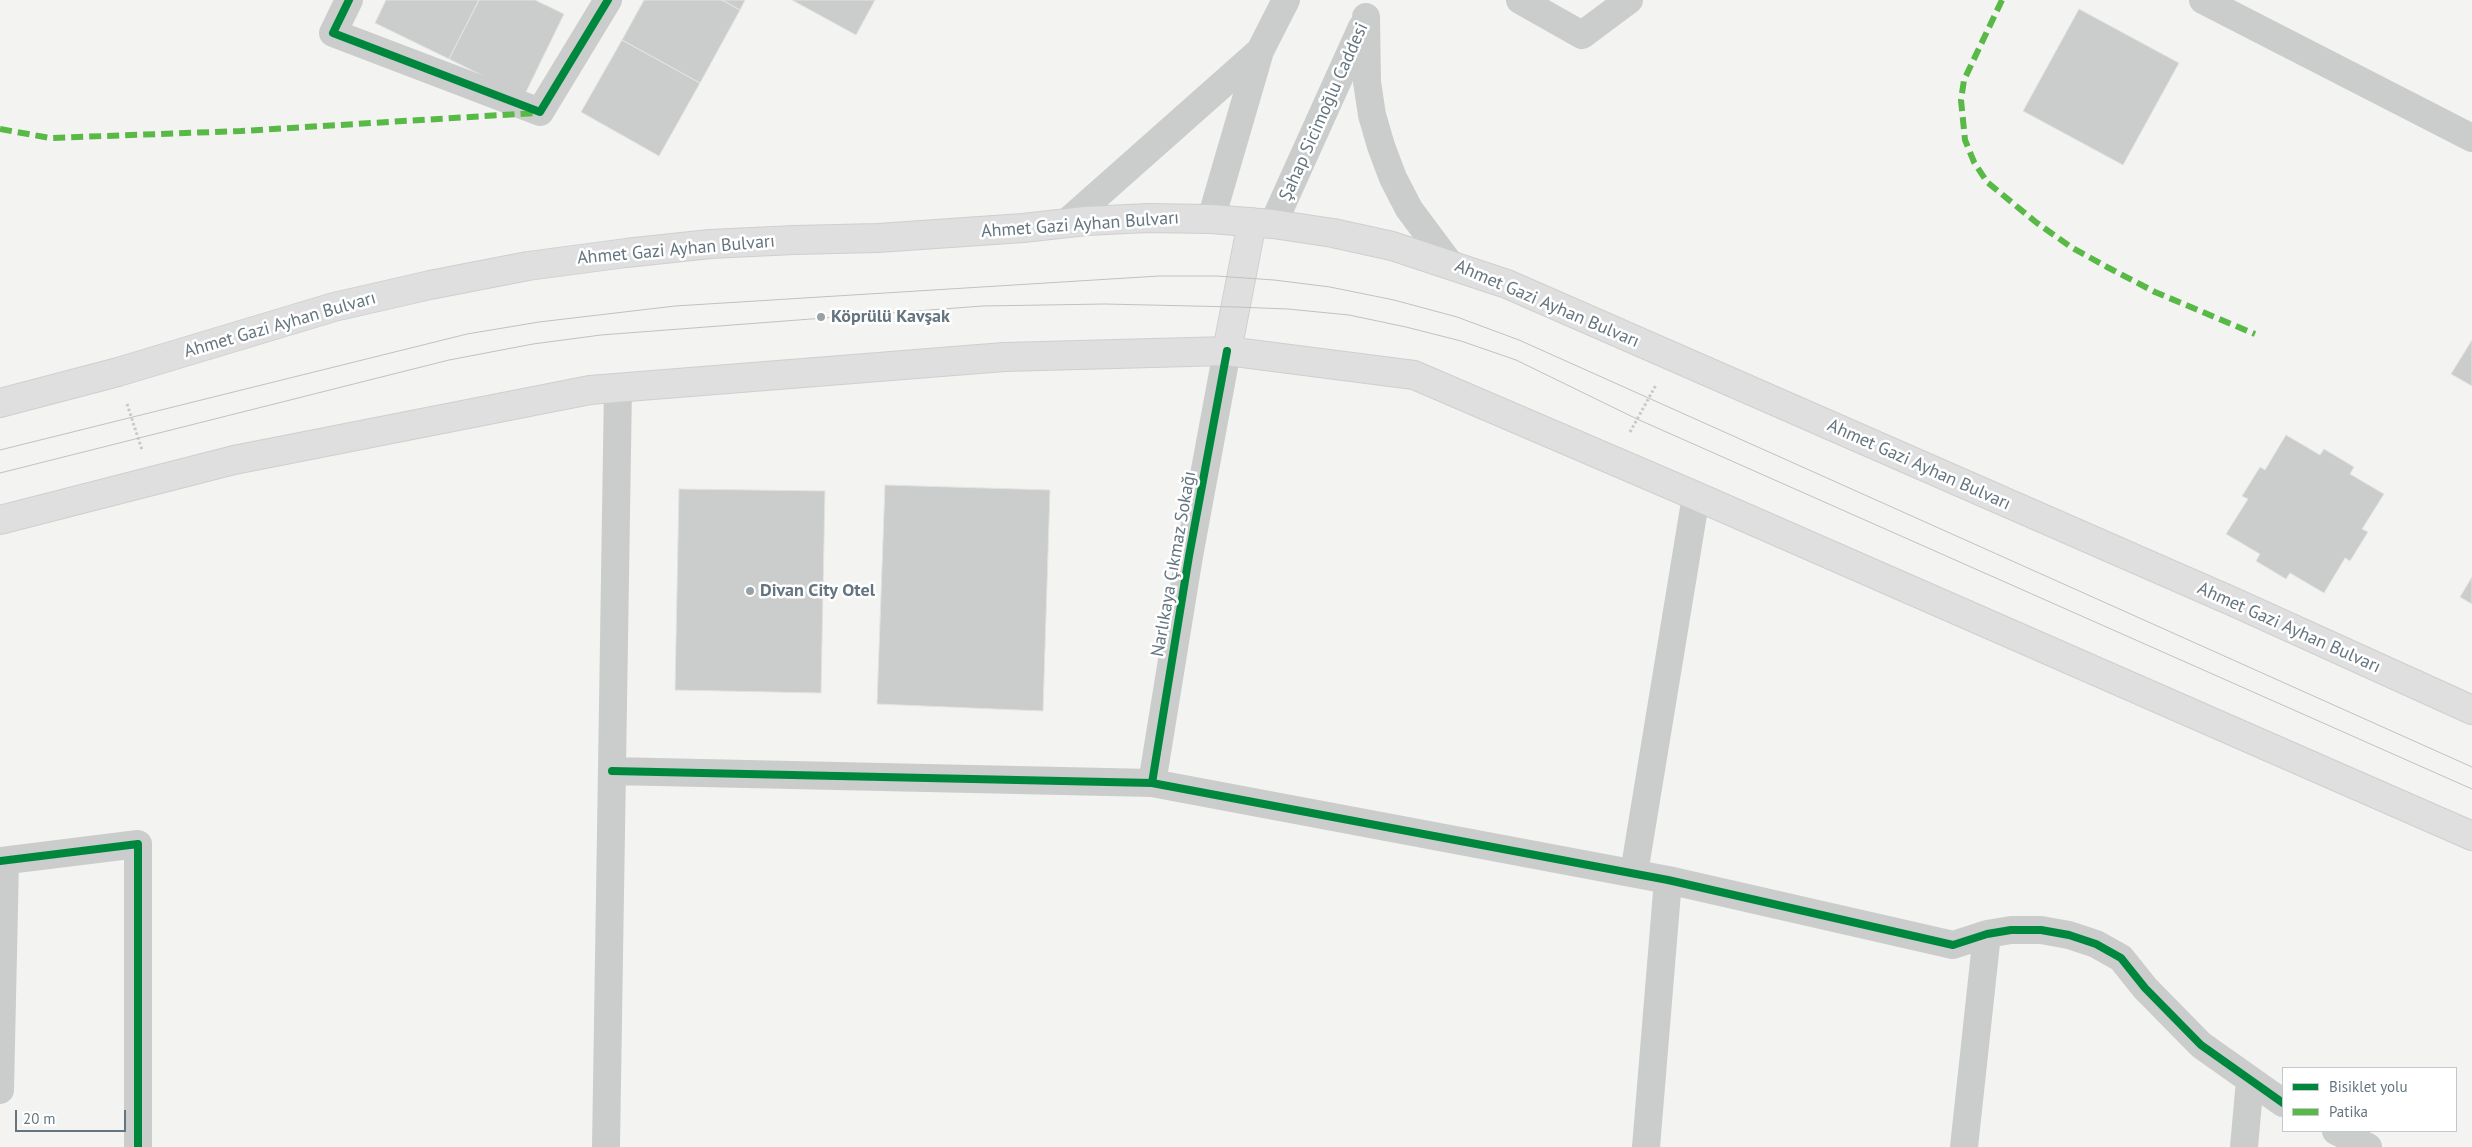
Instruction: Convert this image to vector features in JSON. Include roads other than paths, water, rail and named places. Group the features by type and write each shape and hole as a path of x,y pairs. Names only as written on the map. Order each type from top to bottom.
{"main road":[{"name":"Ahmet Gazi Ayhan Bulvarı","path":"0,403 118,372 334,308 430,285 528,266 626,252 710,244 878,238 1148,218 1211,218 1262,223 1376,243 1450,264 1507,284 2245,607 2472,710"},
{"path":"1227,351 1262,223"},
{"path":"0,520 244,458 590,390 1004,358 1227,351 1414,375 1696,496 2472,836"}],"street":[{"path":"349,0 333,33 540,112 608,0"},
{"path":"1211,218 1260,51 1286,0"},
{"path":"1520,0 1582,35 1629,0"},
{"path":"2203,0 2472,138"},
{"path":"1370,8 1367,82 1372,115 1381,146 1393,178 1409,209 1450,264"},
{"name":"Şahap Sicimoğlu Caddesi","path":"1262,223 1370,8"},
{"path":"1066,224 1260,51"},
{"name":"Narlıkaya Çıkmaz Sokağı","path":"1152,783 1189,556 1227,351"},
{"path":"603,1142 612,771 618,387"},
{"path":"1634,873 1696,496"},
{"path":"612,771 1152,783 1634,873 1953,945 1987,934 2011,930 2051,931 2096,944 2121,958 2172,1018 2201,1045 2282,1102"},
{"path":"0,1090 3,861 138,844 138,1147"},
{"path":"1646,1147 1668,880"},
{"path":"1964,1147 1987,934"},
{"path":"2244,1147 2250,1080"},
{"path":"2338,1132 2368,1147"}],"tram line":[{"path":"0,450 467,334 539,322 675,306 1159,276 1217,276 1274,280 1330,287 1394,300 1457,317 1519,340 2472,767"},
{"path":"0,473 449,360 533,344 601,335 982,306 1105,304 1236,307 1288,309 1349,315 1461,341 1516,360 1637,419 2472,789"}],"place":[{"name":"Köprülü Kavşak","path":"821,317"},
{"name":"Divan City Otel","path":"750,591"}]}
